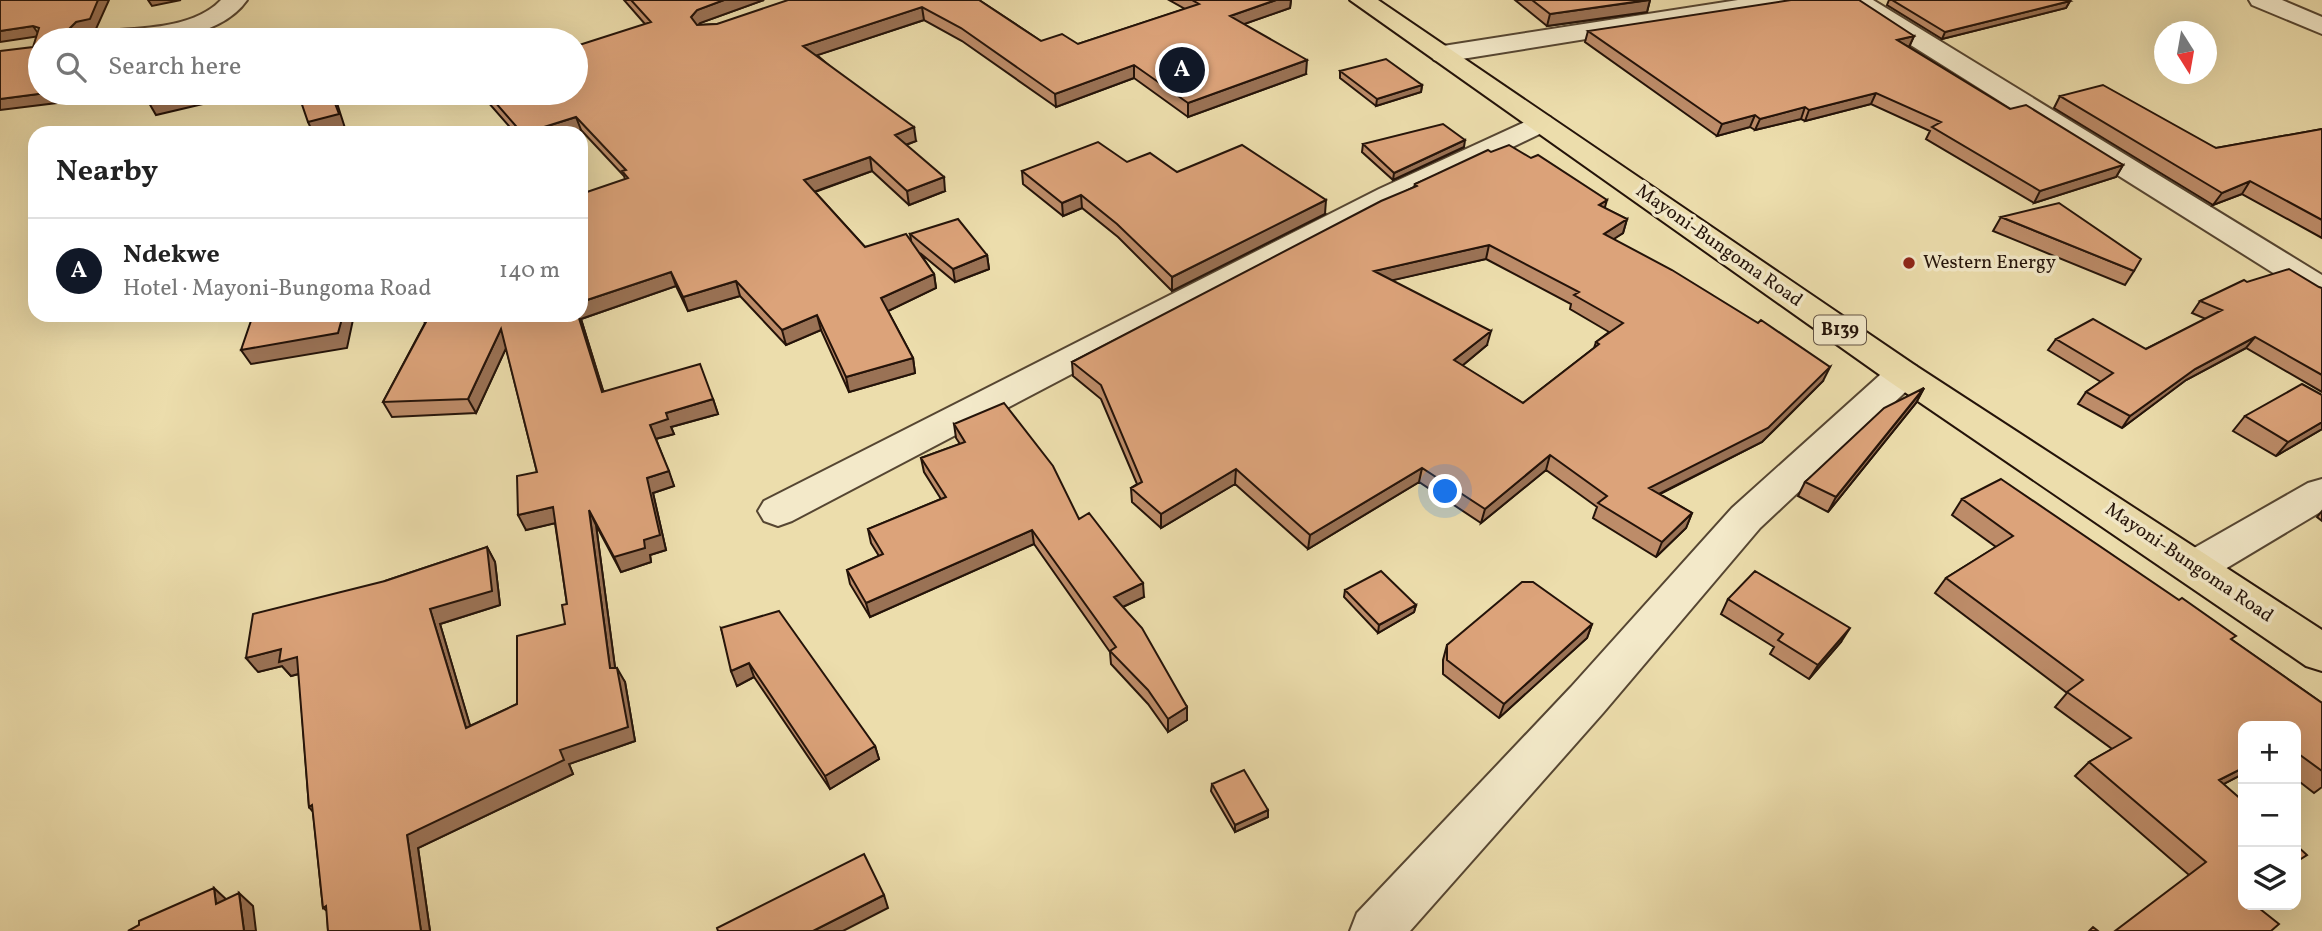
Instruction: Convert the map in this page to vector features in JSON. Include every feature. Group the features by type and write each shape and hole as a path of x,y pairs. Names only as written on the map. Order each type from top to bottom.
{"main road":[{"name":"Mayoni-Bungoma Road","path":"1362,0 1903,374 2322,653"}],"street":[{"path":"164,28 206,21 227,10 234,0"},
{"path":"1443,54 1786,0"},
{"path":"1856,0 2322,289"},
{"path":"2261,0 2322,26"},
{"path":"778,511 1390,195 1540,123"},
{"path":"1376,931 1587,700 1746,518 1903,374"},
{"path":"2195,567 2322,492"}],"building":[{"path":"0,0 98,0 90,19 76,22 70,28 33,26 0,31"},
{"path":"631,0 724,0 697,10 691,17 697,25 717,24 788,0 979,0 1041,41 1062,34 1078,44 1199,4 1192,0 1276,0 1230,16 1307,60 1188,103 1134,65 1055,94 961,28 922,7 803,46 914,127 895,135 944,177 907,191 870,157 804,180 865,247 906,234 934,274 881,298 913,358 846,377 817,315 782,330 736,281 683,297 671,272 588,300 588,192 628,178 622,171 626,170 588,130 588,126 584,126 576,117 547,126 516,126 498,105 588,105 588,42 651,22"},
{"path":"1532,0 1648,0 1550,14"},
{"path":"1791,0 1859,0 1914,36 1897,40 2010,109 2026,105 2123,165 2040,191 1932,127 1941,122 1876,93 1809,110 1805,107 1760,119 1755,115 1722,124 1588,31"},
{"path":"1892,0 2067,0 2070,1 1945,32"},
{"path":"28,48 28,95 0,99 0,51"},
{"path":"1386,59 1422,85 1377,99 1340,71"},
{"path":"2103,85 2216,148 2322,129 2322,220 2250,181 2222,193 2060,96"},
{"path":"302,105 336,105 339,114 308,122"},
{"path":"1443,124 1465,140 1394,173 1363,144"},
{"path":"1098,142 1127,162 1150,153 1177,172 1242,145 1326,200 1172,277 1117,224 1081,195 1062,203 1022,171"},
{"path":"1509,145 1531,158 1538,155 1607,200 1599,205 1627,219 1604,234 1672,270 1758,323 1761,320 1830,367 1768,428 1649,488 1692,513 1662,542 1598,503 1607,496 1550,455 1485,509 1422,468 1310,535 1236,469 1161,514 1131,488 1142,482 1101,385 1072,362 1381,201 1488,150 1491,152","holes":["1489,245 1579,292 1574,295 1623,323 1523,403 1454,360 1491,331 1374,271"]},
{"path":"2059,203 2141,259 2134,271 2001,217"},
{"path":"958,219 987,255 953,269 910,234"},
{"path":"2289,269 2322,288 2322,375 2255,337 2195,369 2130,416 2086,392 2113,373 2056,339 2093,319 2146,349 2222,310 2200,301 2244,280 2247,282"},
{"path":"251,322 341,322 338,333 241,350"},
{"path":"426,322 580,322 602,392 700,364 713,399 666,413 668,419 650,425 669,471 647,478 660,535 644,540 645,548 614,557 589,510 610,668 617,668 628,727 560,750 564,760 407,835 421,931 328,931 312,805 309,807 297,657 279,662 281,649 246,658 253,614 385,581 487,547 492,591 430,609 466,728 517,704 517,636 565,624 562,605 567,604 553,507 518,515 517,476 537,472 501,329 468,399 383,402"},
{"path":"2302,384 2322,395 2322,422 2288,442 2245,416"},
{"path":"1924,388 1836,497 1805,482 1884,408"},
{"path":"1004,403 1053,466 1079,519 1089,513 1143,583 1114,597 1142,628 1187,707 1168,719 1148,690 1110,651 1116,647 1032,530 866,603 847,570 883,554 868,529 946,497 921,458 965,442 954,424"},
{"path":"2001,479 2179,600 2182,598 2236,636 2231,639 2322,703 2322,771 2301,756 2301,721 2238,721 2238,770 2219,780 2238,797 2238,910 2261,910 2279,924 2271,931 2115,931 2206,862 2089,762 2131,738 2067,692 2083,680 1946,578 2013,536 1962,499"},
{"path":"1381,571 1416,605 1379,625 1345,590"},
{"path":"1755,571 1850,628 1818,665 1778,640 1783,634 1728,599"},
{"path":"1522,582 1533,582 1592,624 1504,704 1447,660 1447,645"},
{"path":"779,611 875,746 825,776 749,663 731,671 721,628"},
{"path":"1244,770 1268,810 1235,825 1212,784"},
{"path":"864,854 884,895 813,931 718,931 717,928"},
{"path":"214,888 216,904 239,893 244,931 128,931 139,925 139,921"}],"place":[{"name":"Ndekwe","path":"1182,70"},
{"name":"Western Energy","path":"1909,263"}]}
